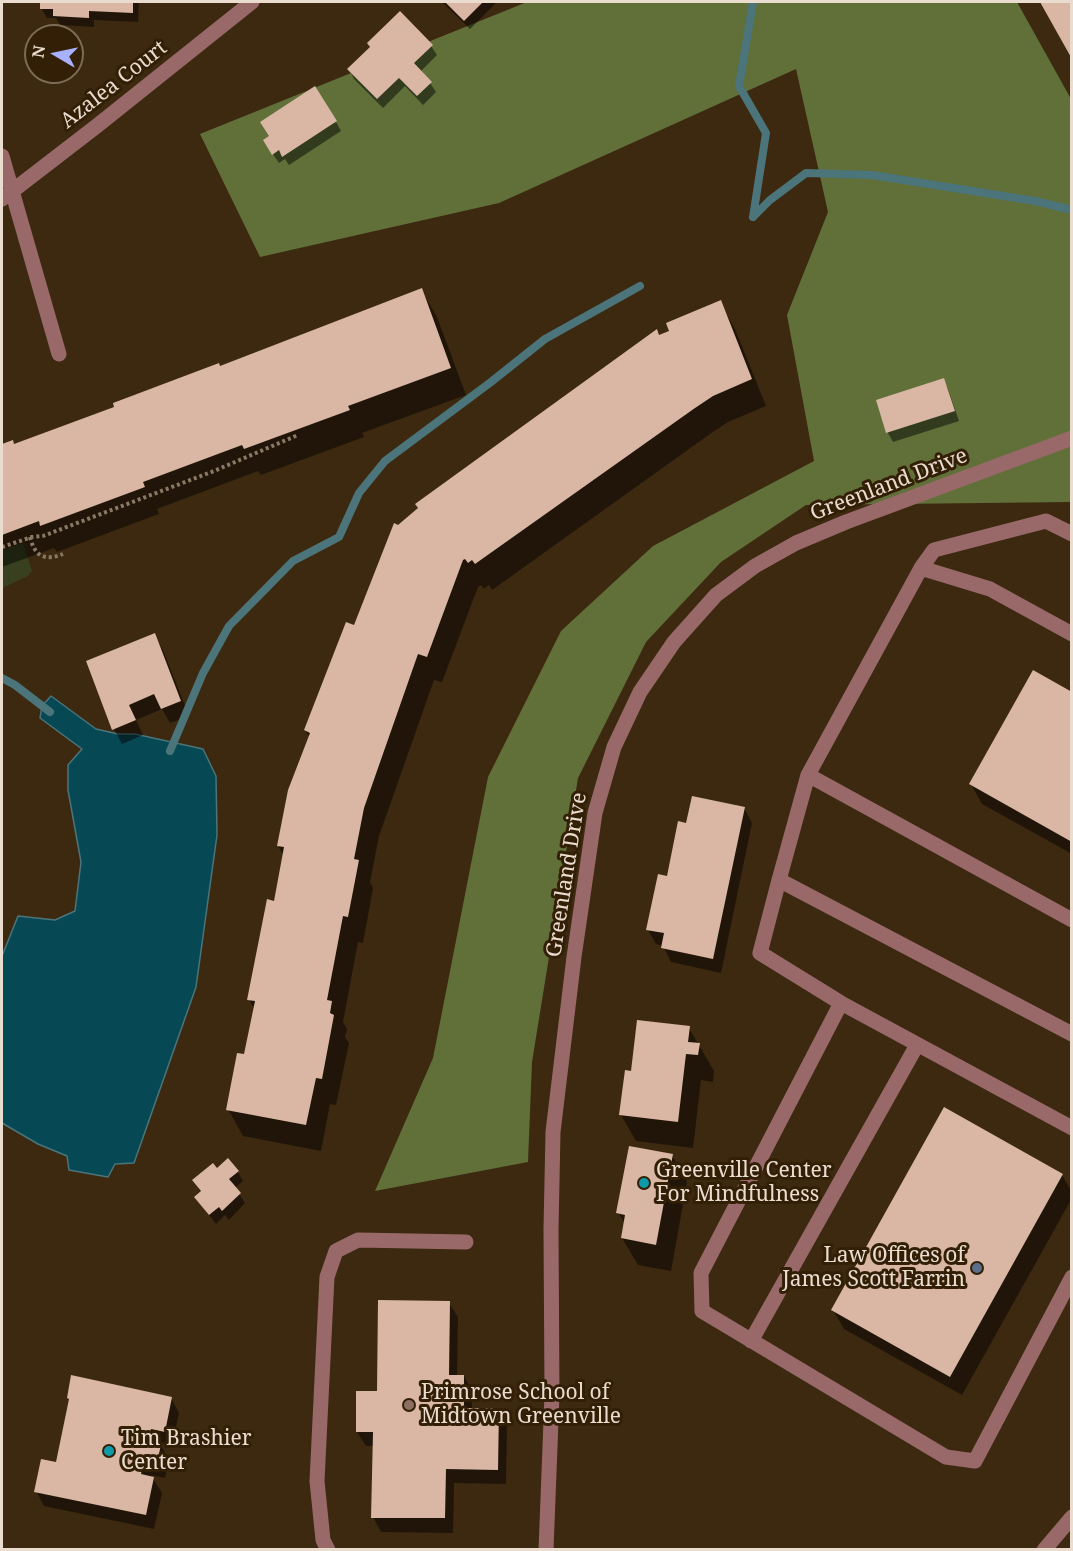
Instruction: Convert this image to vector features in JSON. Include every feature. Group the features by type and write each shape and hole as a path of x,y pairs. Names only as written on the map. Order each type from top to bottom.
{"street":[{"name":"Azalea Court","path":"7,195 252,2"},
{"path":"2,156 7,195 58,354"},
{"name":"Greenland Drive","path":"546,1550 552,1395 553,1131 574,957 595,813 614,747 622,729 640,692 674,642 716,595 754,566 796,543 846,522 1071,438"},
{"path":"1071,534 1046,521 934,550 921,568 808,774 760,953 841,1003 1071,1128"},
{"path":"921,568 990,589 1071,634"},
{"path":"808,774 1071,920"},
{"path":"779,880 1071,1034"},
{"path":"841,1003 701,1273 702,1311 946,1457 975,1461 1071,1277"},
{"path":"751,1341 917,1045"},
{"path":"328,1550 323,1540 317,1481 327,1277 336,1251 358,1240 466,1242"},
{"path":"1044,1550 1071,1517"}],"path":[{"path":"2,548 30,537 43,536 214,471 298,435"},
{"path":"30,537 33,547 43,557 53,558 63,554"}],"green space":[{"path":"527,2 1017,2 1071,99 1071,502 806,505 721,562 646,642 578,778 532,1062 528,1162 375,1191 433,1058 488,777 561,631 653,546 814,461 787,315 828,212 796,69 499,203 260,257 200,134"},
{"path":"23,543 32,571 28,576 2,588 2,550"}],"water":[{"path":"51,696 96,729 118,734 135,734 203,749 216,776 217,835 196,987 134,1163 115,1164 108,1177 69,1170 67,1156 38,1144 2,1123 2,956 18,916 55,920 75,911 81,862 68,790 68,765 82,749 40,718 42,706"}],"building":[{"path":"40,2 133,2 133,13 89,11 89,18 53,16 53,9 40,9"},
{"path":"445,2 483,2 464,21"},
{"path":"1040,2 1072,2 1072,59"},
{"path":"400,11 433,45 414,63 432,82 417,96 399,78 377,99 347,69 370,47 367,43"},
{"path":"315,86 337,121 282,157 279,150 272,155 263,140 269,136 260,122"},
{"path":"422,288 451,368 348,406 350,410 244,449 242,445 143,482 145,487 40,526 39,521 2,535 2,444 13,440 14,444 114,407 113,403 219,363 220,366"},
{"path":"721,300 752,379 713,396 695,408 475,564 472,560 468,563 465,559 463,560 427,657 418,654 364,808 354,859 359,860 348,917 343,916 327,1000 332,1001 330,1013 334,1015 322,1079 316,1078 306,1125 226,1110 237,1053 244,1054 255,1001 247,1000 267,899 274,901 284,847 277,846 288,790 310,733 304,730 346,622 354,625 394,523 398,525 418,508 415,504 657,329 659,335 669,331 666,323"},
{"path":"944,378 955,411 886,433 876,400"},
{"path":"155,633 181,701 161,709 154,694 129,705 136,720 112,730 86,661"},
{"path":"1033,670 1072,692 1072,842 969,784"},
{"path":"692,796 745,807 713,959 661,948 664,933 646,930 658,874 667,876 678,821 686,823"},
{"path":"637,1020 690,1026 688,1042 700,1043 698,1055 686,1054 678,1122 619,1115 625,1070 631,1071"},
{"path":"944,1107 1063,1174 950,1377 831,1310"},
{"name":"Greenville Center For Mindfulness","path":"629,1146 673,1154 656,1245 621,1238 625,1215 616,1213"},
{"path":"228,1158 239,1171 229,1179 241,1193 222,1211 219,1207 209,1215 194,1197 201,1191 192,1180 213,1163 217,1168"},
{"path":"378,1300 450,1301 449,1375 464,1375 464,1408 499,1408 498,1470 446,1469 445,1518 371,1518 373,1432 356,1432 356,1391 377,1391"},
{"name":"Tim Brashier Center","path":"71,1375 172,1397 165,1432 151,1429 148,1441 161,1444 157,1464 144,1461 141,1474 154,1477 146,1515 34,1492 41,1459 56,1462 69,1399 67,1398"}],"waterway":[{"path":"753,2 739,86 766,133 753,217"},
{"path":"753,217 770,200 806,173 872,175 1035,201 1072,210"},
{"path":"170,751 203,673 229,626 293,561 339,537 359,493 385,461 545,339 640,286"},
{"path":"2,678 15,685 50,712"}],"place":[{"name":"Greenville Center For Mindfulness","path":"644,1183"},
{"name":"Law Offices of James Scott Farrin","path":"977,1268"},
{"name":"Primrose School of Midtown Greenville","path":"409,1405"},
{"name":"Tim Brashier Center","path":"109,1451"}]}
